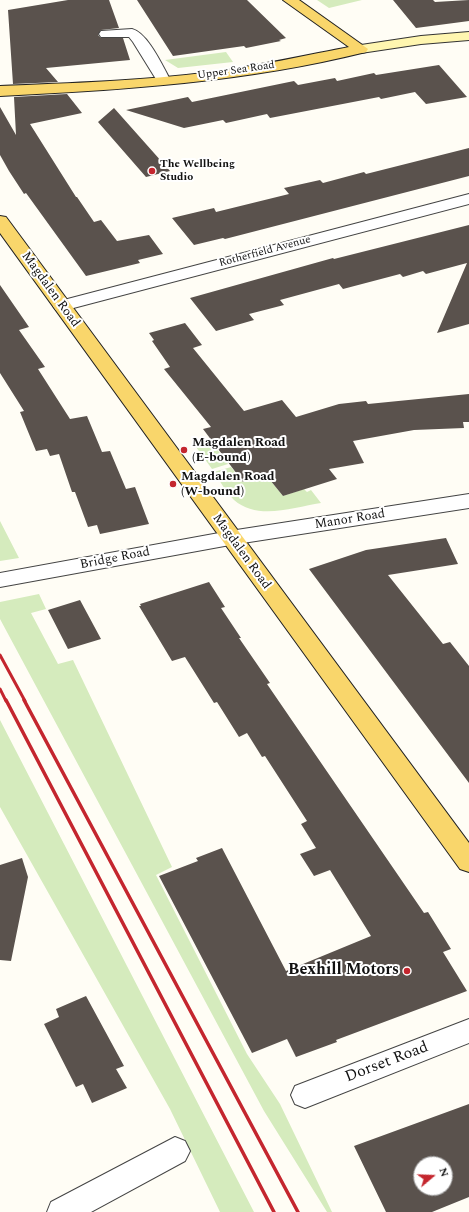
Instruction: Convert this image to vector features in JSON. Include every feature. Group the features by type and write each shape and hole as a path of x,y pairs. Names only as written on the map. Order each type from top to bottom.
{"main road":[{"path":"290,0 361,49"},
{"name":"Upper Sea Road","path":"0,91 87,87 211,76 264,68 361,49 421,40 469,36"},
{"name":"Magdalen Road","path":"0,221 230,538 469,862"}],"street":[{"path":"106,34 137,29 139,39 164,81"},
{"name":"Rotherfield Avenue","path":"62,306 469,199"},
{"name":"Manor Road","path":"230,538 469,502"},
{"name":"Bridge Road","path":"0,580 230,538"},
{"name":"Dorset Road","path":"305,1095 469,1031"},
{"path":"62,1212 174,1151"}],"green space":[{"path":"317,0 362,0 329,8"},
{"path":"226,52 233,62 178,68 165,60"},
{"path":"212,442 228,464 212,469 196,447"},
{"path":"231,467 243,482 266,475 283,496 304,489 307,492 311,490 321,503 276,511 254,510 244,506 231,497 214,472"},
{"path":"0,521 19,558 0,561"},
{"path":"39,594 46,609 31,613 58,664 73,660 172,867 156,875 247,1054 280,1104 332,1212 327,1212 264,1111 0,619 0,602"},
{"path":"0,720 254,1212 220,1212 170,1109 0,807"}],"building":[{"path":"68,0 109,0 119,28 101,30 98,35 101,38 123,38 130,60 46,68 58,82 13,84 8,10"},
{"path":"137,0 247,0 286,38 279,40 281,41 246,48 244,46 173,56"},
{"path":"393,0 433,0 435,2 469,0 469,21 416,28"},
{"path":"439,65 467,97 426,104 415,92 381,99 379,97 270,118 267,114 226,123 223,120 184,128 126,110 188,97 192,102 294,81 298,85 335,78 337,81 374,73 376,75"},
{"path":"67,94 82,113 30,124 76,197 94,222 101,220 117,241 149,235 163,254 138,260 140,263 86,276 26,193 24,194 9,171 0,155 0,107 16,135 14,97"},
{"path":"114,108 170,171 146,177 98,122"},
{"path":"469,148 469,176 225,239 223,238 194,245 172,218 214,208 216,212 289,194 284,188 320,180 323,183 364,172 366,174"},
{"path":"469,225 469,324 437,333 467,263 426,274 423,271 403,277 400,274 343,289 339,284 280,300 284,305 249,314 254,320 216,331 190,298 333,258 334,259"},
{"path":"0,285 29,327 19,330 45,367 38,369 70,419 87,416 102,452 110,451 126,489 135,487 149,524 100,534 97,525 88,527 75,492 72,492 59,454 50,456 47,449 36,451 20,412 24,411 0,373"},
{"path":"185,323 202,345 193,348 244,411 282,400 296,417 339,404 366,401 368,404 469,394 469,422 463,422 464,428 414,430 353,441 364,463 329,469 337,479 283,496 266,475 243,482 203,429 211,427 164,369 170,367 152,341 154,340 149,333"},
{"path":"446,538 458,564 388,575 443,644 450,642 469,666 469,783 309,569 366,550"},
{"path":"209,582 225,607 221,608 241,638 239,638 270,683 267,684 424,913 428,912 451,949 443,952 467,991 336,1040 337,1042 296,1057 287,1039 252,1053 159,876 198,861 196,858 222,848 286,971 371,936 330,870 314,876 300,854 316,848 301,824 307,821 265,756 262,757 247,733 239,737 217,702 214,703 185,657 172,661 139,606 141,606 140,604"},
{"path":"80,600 101,639 68,649 48,610"},
{"path":"22,858 28,877 11,961 0,960 0,865"},
{"path":"86,996 124,1066 116,1069 127,1088 92,1103 83,1084 76,1087 44,1024 59,1017 56,1009"},
{"path":"469,1104 469,1197 432,1212 386,1212 354,1146"}],"railway":[{"path":"0,655 25,701"},
{"path":"0,689 6,701"},
{"path":"6,700 274,1212"},
{"path":"24,700 298,1212"}],"place":[{"name":"The Wellbeing Studio","path":"152,171"},
{"name":"Magdalen Road (E-bound)","path":"184,450"},
{"name":"Magdalen Road (W-bound)","path":"173,484"},
{"name":"Bexhill Motors","path":"407,971"}]}
